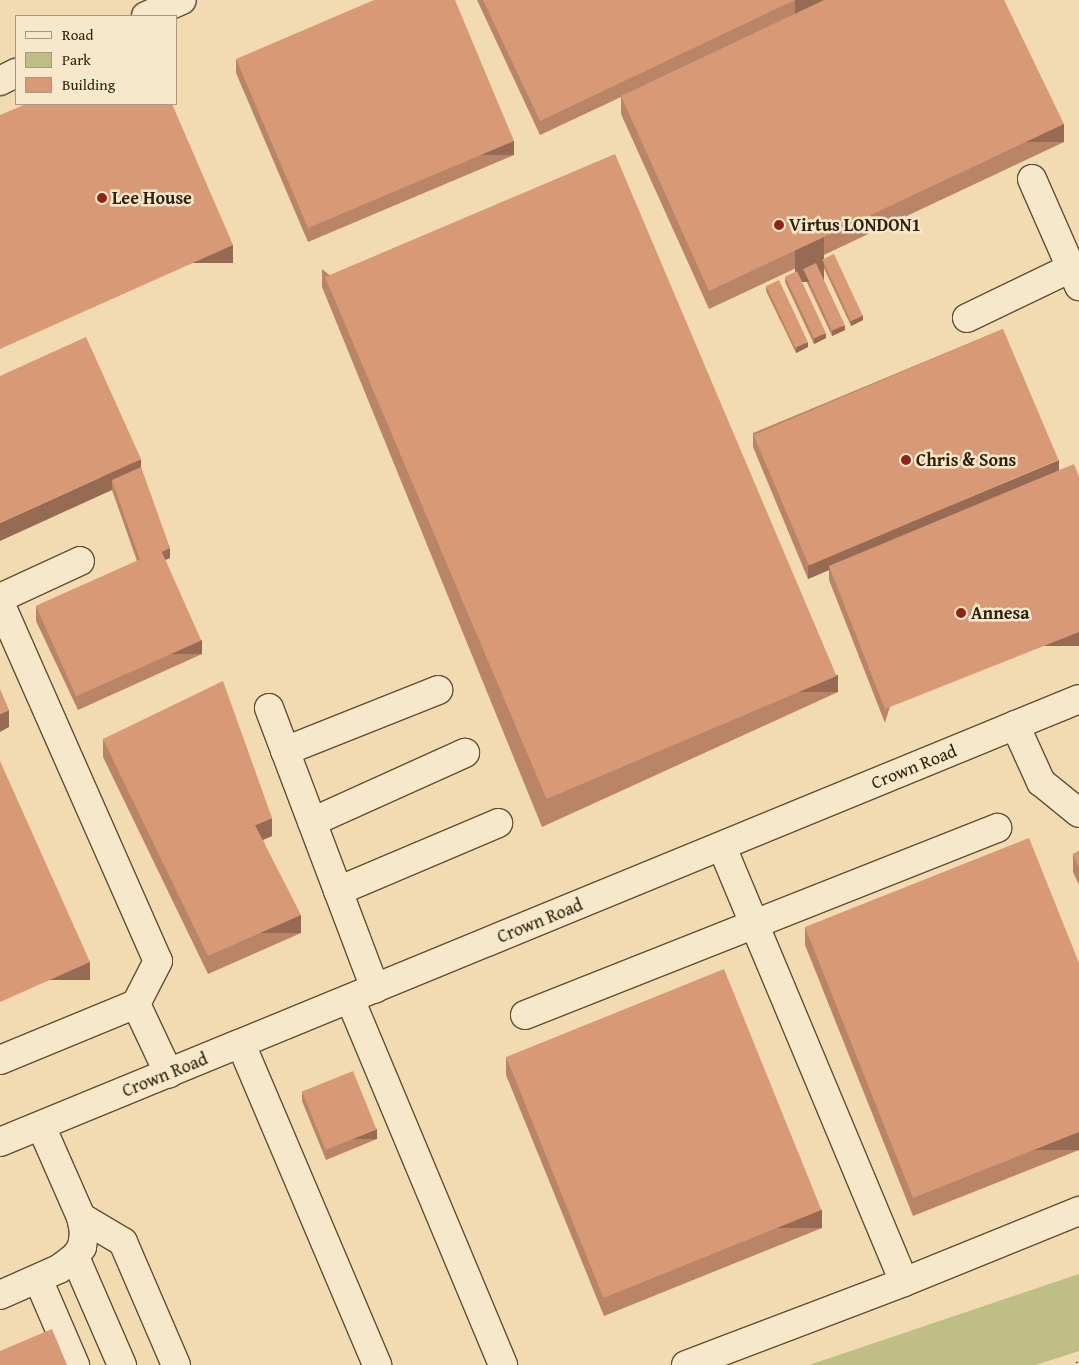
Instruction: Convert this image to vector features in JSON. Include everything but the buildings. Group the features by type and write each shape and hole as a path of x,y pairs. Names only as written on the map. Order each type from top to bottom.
{"street":[{"path":"148,15 182,0"},
{"path":"0,80 15,73"},
{"path":"967,318 1075,277 1032,179"},
{"path":"0,598 80,561"},
{"path":"0,603 158,962 136,1004 0,1060"},
{"path":"285,751 438,690"},
{"name":"Crown Road","path":"0,1142 1079,698"},
{"path":"269,708 375,989"},
{"path":"1015,725 1041,782 1079,813"},
{"path":"312,822 465,753"},
{"path":"338,891 498,823"},
{"path":"525,1015 754,922 997,828"},
{"path":"722,846 904,1282"},
{"path":"350,999 503,1365"},
{"path":"136,1004 169,1074"},
{"path":"241,1044 377,1365"},
{"path":"0,1295 60,1268 75,1257 82,1247 84,1232 81,1217 41,1126"},
{"path":"686,1365 904,1282 1079,1211"},
{"path":"81,1217 122,1242 176,1365"},
{"path":"75,1257 122,1365"},
{"path":"38,1279 75,1365"}],"green space":[{"path":"1079,1274 1079,1351 1036,1365 809,1365"}],"place":[{"name":"Lee House","path":"102,198"},
{"name":"Virtus LONDON1","path":"779,225"},
{"name":"Chris & Sons","path":"906,460"},
{"name":"Annesa","path":"961,613"}]}
